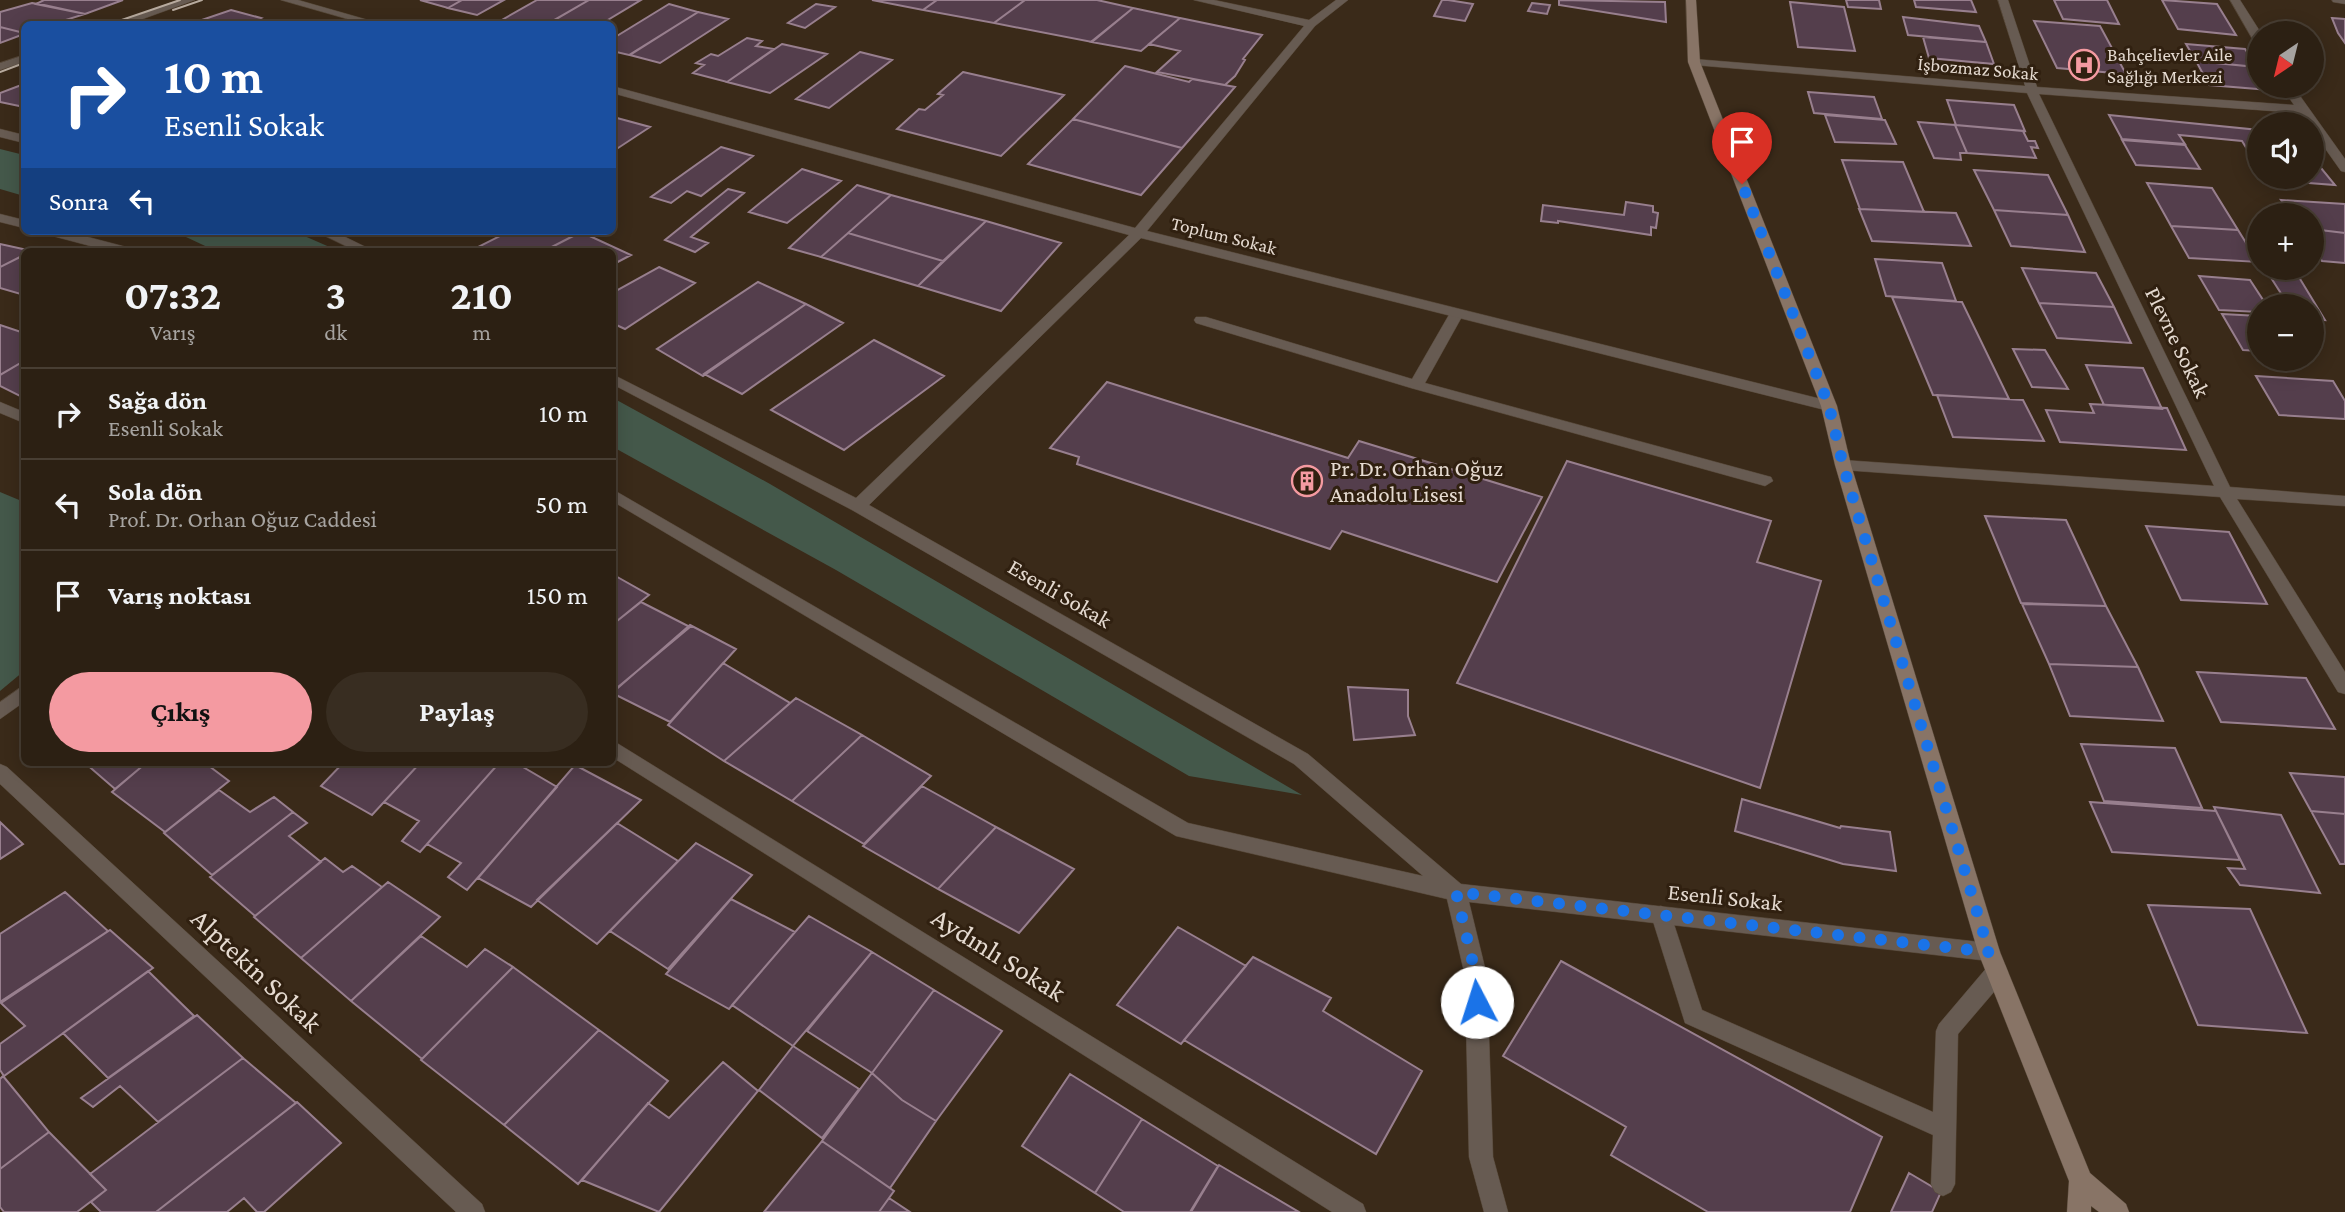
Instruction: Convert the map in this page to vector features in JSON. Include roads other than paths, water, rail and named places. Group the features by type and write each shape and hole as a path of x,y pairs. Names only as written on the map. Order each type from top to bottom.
{"main road":[{"path":"1690,0 1695,62 1829,406 1843,465 1993,962 2081,1181 2080,1212"},
{"path":"2081,1181 2117,1212"}],"street":[{"path":"147,0 173,6"},
{"path":"129,21 190,0"},
{"path":"286,0 365,21"},
{"path":"1199,0 1311,23"},
{"path":"858,506 1138,233 1311,23 1343,0"},
{"name":"Plevne Sokak","path":"2003,0 2032,90 2224,491 2345,687"},
{"path":"2235,0 2248,21"},
{"path":"2337,0 2345,1"},
{"path":"0,67 21,59"},
{"name":"İşbozmaz Sokak","path":"1695,62 2301,109"},
{"name":"Toplum Sokak","path":"616,90 1138,233 1829,406"},
{"path":"2294,98 2345,169"},
{"path":"0,133 21,138"},
{"path":"0,218 21,223"},
{"path":"65,235 114,248"},
{"path":"331,235 360,248"},
{"path":"1416,385 1457,313"},
{"path":"1201,320 1416,385 1765,481"},
{"name":"Esenli Sokak","path":"616,380 858,506 1301,759 1456,892"},
{"path":"0,407 21,417"},
{"path":"1843,465 2345,501"},
{"name":"Esenli Sokak","path":"616,496 1183,830 1456,892 1661,915 1993,962"},
{"path":"0,712 21,694"},
{"name":"Aydınlı Sokak","path":"616,750 1354,1212"},
{"name":"Alptekin Sokak","path":"0,772 473,1212"},
{"path":"1456,892 1476,976 1481,1157 1496,1212"},
{"path":"1661,915 1693,1016 1945,1129"},
{"path":"1943,1184 1947,1031 1993,962"}],"tram line":[{"path":"119,21 180,0"},
{"path":"173,10 202,0"},
{"path":"0,72 21,64"}],"place":[{"name":"Bahçelievler Aile Sağlığı Merkezi","path":"2084,65"},
{"name":"Pr. Dr. Orhan Oğuz Anadolu Lisesi","path":"1307,481"}]}
